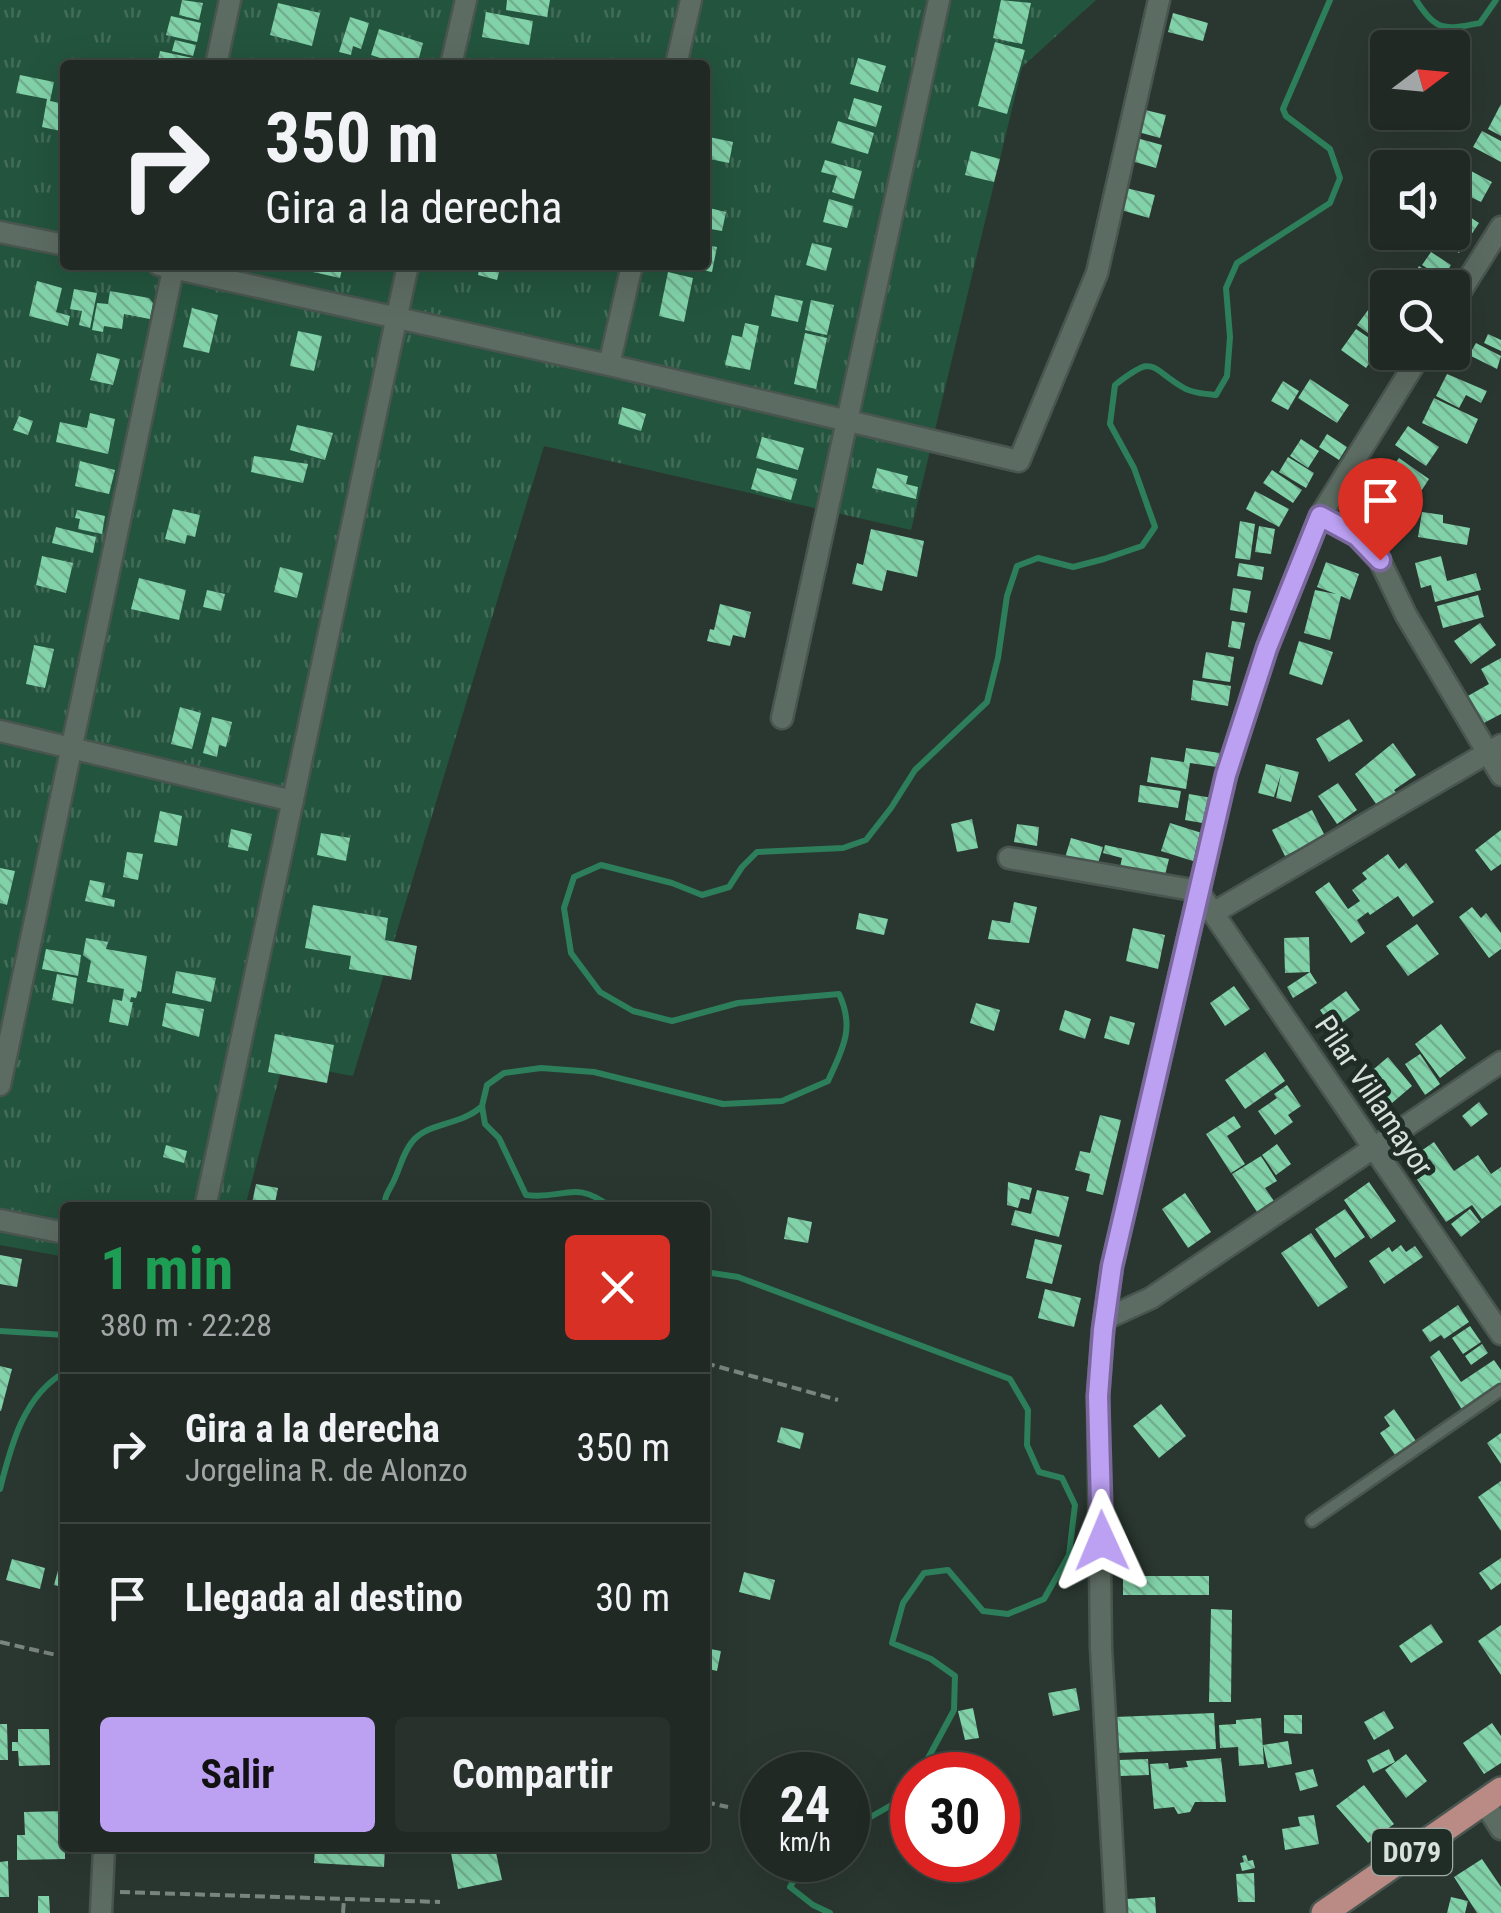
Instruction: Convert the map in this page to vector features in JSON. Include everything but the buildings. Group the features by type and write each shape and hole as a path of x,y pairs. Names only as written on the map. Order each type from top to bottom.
{"main road":[{"name":"D079","path":"1324,1913 1492,1796"}],"street":[{"path":"217,60 230,0"},
{"path":"452,60 466,0"},
{"path":"677,60 691,0"},
{"path":"782,718 939,0"},
{"path":"187,270 1019,461 1097,274 1159,0"},
{"path":"0,232 60,244"},
{"path":"1470,278 1499,235"},
{"path":"0,1084 168,270"},
{"path":"206,1202 407,270"},
{"path":"609,365 631,270"},
{"path":"1116,1913 1101,1648 1098,1396 1112,1266 1226,775 1261,666 1320,516 1411,370"},
{"path":"1320,516 1357,536 1380,560 1406,615 1494,749 1501,775"},
{"path":"0,732 293,800"},
{"path":"1213,913 1494,749"},
{"path":"1009,858 1198,891"},
{"name":"Pilar Villamayor","path":"1198,891 1501,1334"},
{"path":"1104,1319 1150,1298 1501,1062"},
{"path":"0,1220 60,1231"},
{"path":"1492,1796 1501,1829"},
{"path":"102,1902 104,1852"}],"lane":[{"path":"1312,1521 1501,1390"}],"path":[{"path":"710,1364 838,1400"},
{"path":"0,1642 60,1656"},
{"path":"710,1803 728,1808"},
{"path":"342,1913 344,1899"},
{"path":"102,1902 440,1902"}],"green space":[{"path":"0,0 1096,0 1022,67 911,530 544,446 353,1076 283,1063 246,1202 60,1202 60,1256 0,1245"}],"waterway":[{"path":"603,1202 578,1192 526,1195 499,1138 485,1124 482,1106 487,1085 504,1073 541,1068 594,1072 723,1104 782,1101 828,1081 847,1028 839,994 738,1003 672,1021 633,1011 600,992 571,953 564,908 574,877 601,865 702,895 729,887 757,852 843,848 866,840 915,770 987,702 1007,596 1017,566 1038,558 1073,567 1142,546 1155,527 1134,468 1110,424 1115,385 1145,366 1157,369 1187,390 1216,395 1227,376 1230,337 1226,288 1237,263 1330,203 1340,178 1330,149 1286,116 1283,109 1330,0"},
{"path":"1416,0 1436,23 1449,27 1480,23 1496,0"},
{"path":"385,1202 404,1155 418,1136 482,1106"},
{"path":"710,1273 738,1277 1010,1379 1028,1410 1027,1445 1039,1472 1062,1478 1075,1505 1069,1555 1044,1599 1008,1614 983,1611 948,1570 924,1573 903,1603 892,1643 931,1659 955,1676 954,1710 931,1752"},
{"path":"0,1331 60,1335"},
{"path":"0,1489 21,1423 39,1394 60,1376"},
{"path":"870,1817 890,1806"},
{"path":"793,1882 790,1887 830,1913"}],"route":[{"path":"1102,1541 1098,1396 1112,1266 1226,775 1267,648 1320,516 1357,536 1380,560"}]}
